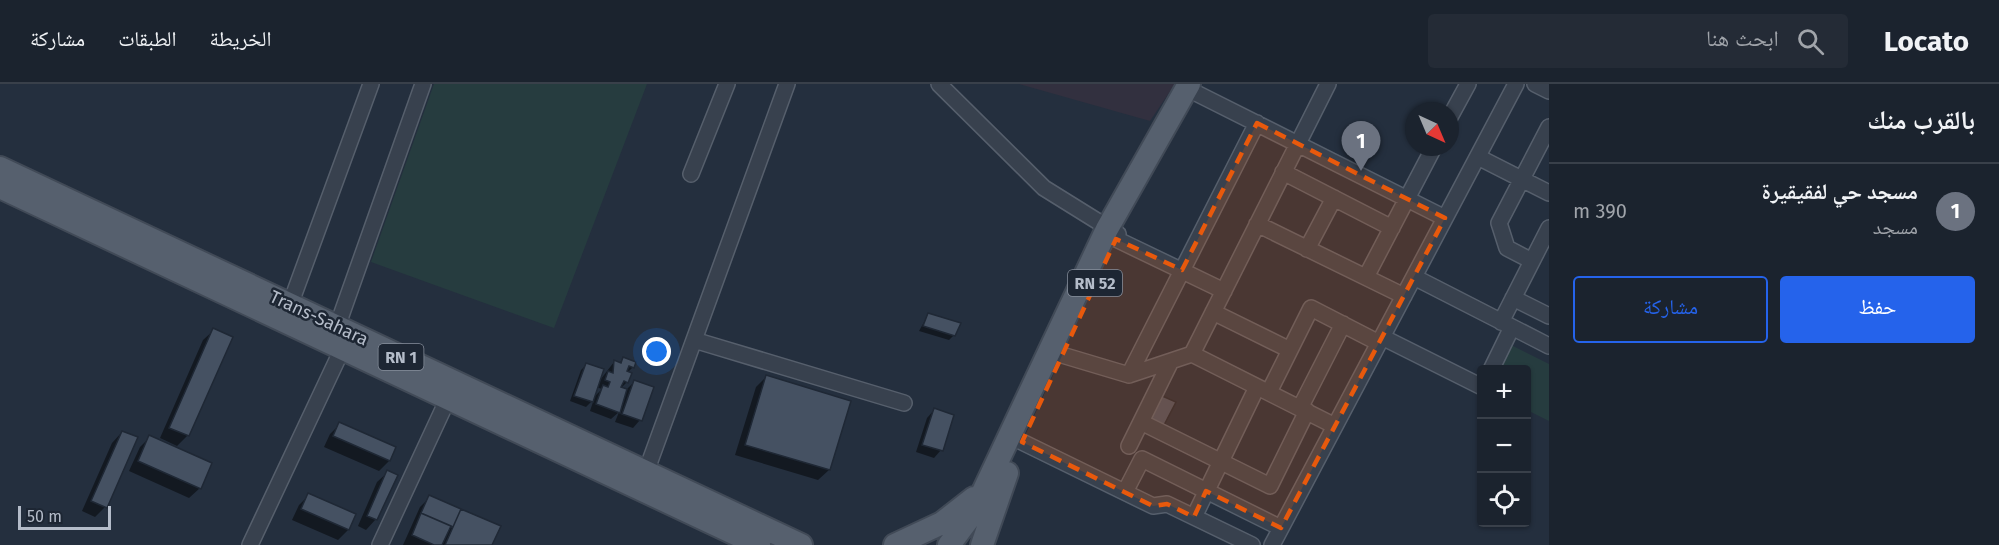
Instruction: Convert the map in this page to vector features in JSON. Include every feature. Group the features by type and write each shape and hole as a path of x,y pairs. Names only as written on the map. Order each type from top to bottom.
{"main road":[{"name":"RN 52","path":"992,489 1114,234 1198,87"},
{"name":"Trans-Sahara","path":"0,168 290,305 344,336"},
{"name":"Trans-Sahara","path":"0,187 344,336 759,545"},
{"name":"RN 52","path":"992,489 1022,442 1114,234"},
{"name":"Trans-Sahara","path":"452,390 646,472 801,545"},
{"path":"895,545 942,523 992,489"},
{"path":"949,545 992,489"},
{"path":"982,545 992,489"},
{"path":"992,489 998,545"}],"street":[{"path":"290,305 371,84"},
{"path":"250,545 344,336 423,84"},
{"path":"691,174 727,84"},
{"path":"646,472 787,84"},
{"path":"939,84 1044,188 1114,234 1224,291"},
{"path":"1192,354 1328,84"},
{"path":"1458,102 1467,84"},
{"path":"1272,545 1516,84"},
{"path":"1535,84 1549,91"},
{"path":"1198,87 1257,123 1445,218"},
{"path":"1129,375 1257,123"},
{"path":"1532,261 1507,248 1499,223 1549,127"},
{"path":"1366,277 1429,156"},
{"path":"1478,157 1549,194"},
{"path":"1283,172 1392,228"},
{"path":"1307,249 1334,198"},
{"path":"1257,224 1404,296"},
{"path":"1492,365 1507,325 1513,298 1549,228"},
{"path":"1414,277 1549,346"},
{"path":"1513,298 1549,316"},
{"path":"1194,517 1221,461 1263,389 1290,350 1311,308 1477,385"},
{"path":"1213,312 1290,350"},
{"path":"1141,422 1270,486 1343,324"},
{"path":"694,340 904,403"},
{"path":"1062,355 1129,375 1192,354 1335,426"},
{"path":"1128,446 1171,361"},
{"path":"380,545 452,390"},
{"path":"1022,442 1153,506 1167,504 1252,545"},
{"path":"1125,492 1142,459 1281,528"}],"highlighted area":[{"path":"1257,123 1445,218 1281,528 1206,491 1194,517 1167,504 1153,506 1022,442 1116,239 1182,270"}],"shaded area":[{"path":"1019,84 1175,84 1150,121"}],"green space":[{"path":"434,84 647,84 554,328 371,262"},
{"path":"1511,345 1549,364 1549,421 1531,412 1531,365 1501,365"}],"building":[{"path":"928,313 961,323 955,336 923,326"},
{"path":"213,328 233,337 189,436 169,428"},
{"path":"623,357 636,362 634,368 629,366 627,371 632,373 628,383 624,381 621,387 627,389 620,413 596,404 603,385 608,387 610,382 605,380 608,371 613,373 614,360 621,363"},
{"path":"586,363 604,369 593,402 574,396"},
{"path":"766,375 851,401 830,470 745,445"},
{"path":"634,380 654,387 642,421 622,414"},
{"path":"1160,395 1176,402 1163,427 1148,420"},
{"path":"934,408 954,415 943,451 922,445"},
{"path":"339,422 396,447 390,461 333,436"},
{"path":"122,431 138,437 107,508 91,501"},
{"path":"149,435 212,463 201,489 138,461"},
{"path":"387,470 398,475 377,520 367,516"},
{"path":"308,493 356,514 349,530 301,509"},
{"path":"429,495 461,509 453,527 421,513"},
{"path":"461,509 501,526 492,545 445,545"},
{"path":"421,513 451,526 442,545 434,545 412,535"}],"place":[{"name":"مسجد حي لفقيقيرة","path":"1361,171"}]}
